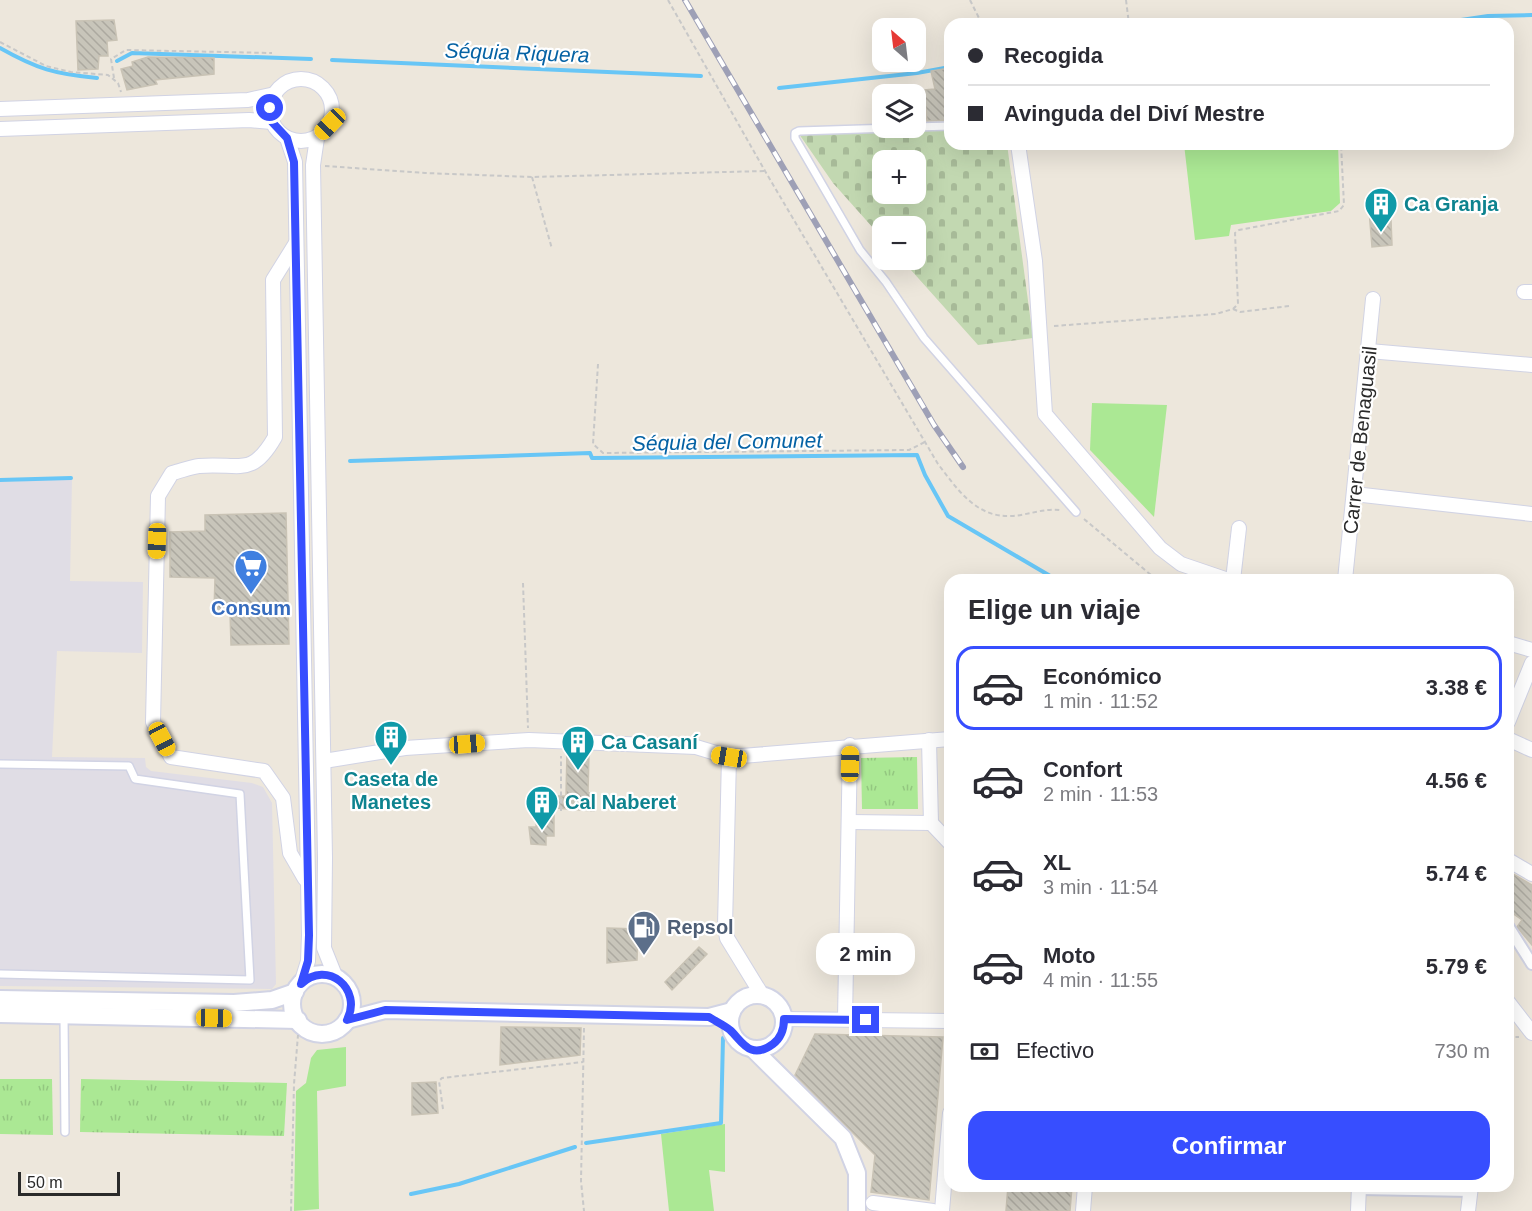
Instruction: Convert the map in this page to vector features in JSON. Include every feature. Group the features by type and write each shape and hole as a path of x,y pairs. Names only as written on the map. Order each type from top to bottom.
{"street":[{"path":"287,138 302,142 317,138 330,124 333,107 326,90 317,83 302,79 286,83 275,94 270,108 272,122 287,138 294,162 308,961 293,1004 300,1023"},
{"path":"0,109 248,100 275,94"},
{"path":"0,129 249,120 272,122"},
{"path":"317,138 313,165 324,761 324,948 336,978"},
{"path":"1019,150 1035,261 1045,414 1160,548 1181,564 1212,574"},
{"path":"296,243 273,280 275,437 265,455 246,467 198,466 172,473 158,496 153,722 171,757 264,771 283,798 290,853 306,882"},
{"name":"Carrer de Benaguasil","path":"1347,574 1373,300"},
{"path":"1369,351 1532,366"},
{"path":"1354,494 1532,514"},
{"path":"1232,574 1239,528"},
{"path":"1514,645 1532,650"},
{"path":"1514,707 1532,663"},
{"path":"324,761 405,748 529,740 696,747 729,757 850,745 944,739"},
{"path":"929,740 931,823 944,837"},
{"path":"1514,742 1532,750"},
{"path":"845,1019 850,745"},
{"path":"729,757 725,926 728,938 762,995 779,1006 784,1019 783,1032 772,1044 753,1049"},
{"path":"849,822 931,823"},
{"path":"1514,864 1532,874"},
{"path":"1514,936 1532,964"},
{"path":"0,999 234,1003 272,1000 298,988 317,975 336,978 345,985 351,995 352,1008 347,1020 338,1029 327,1033 314,1032 300,1023 0,1014"},
{"path":"351,995 385,1010"},
{"path":"347,1020 385,1010 709,1017 732,1011 744,998 762,995"},
{"path":"1514,1009 1529,1027"},
{"path":"731,1030 732,1011"},
{"path":"709,1017 731,1030 739,1043 753,1049 843,1138 857,1173 858,1211"},
{"path":"784,1019 944,1021"},
{"path":"1514,1025 1529,1027"},
{"path":"772,1044 774,1068"},
{"path":"942,1211 944,1186"},
{"path":"1083,1211 1084,1192"},
{"path":"1359,1192 1359,1211"},
{"path":"1468,1211 1471,1192"},
{"path":"873,1203 933,1211"}],"lane":[{"path":"926,127 944,126"},
{"path":"872,129 799,131 795,133 795,138 860,250 886,282 924,338 1076,512"},
{"path":"0,764 129,766 135,779 240,794 250,980 0,974"},
{"path":"0,1007 44,1006 64,1015 93,1007 199,1010 234,1003"},
{"path":"64,1015 65,1132"}],"path":[{"path":"668,0 765,171 925,442 966,501 990,513 1012,516 1054,509 1076,512 1150,574"},
{"path":"970,0 979,18"},
{"path":"1126,0 1128,18"},
{"path":"0,42 46,66 114,78"},
{"path":"122,105 121,90 114,78 111,59 126,50 272,53"},
{"path":"1039,327 1216,314 1233,309 1238,304 1235,233 1239,230 1339,211 1344,205 1341,150"},
{"path":"313,165 425,173 532,177 765,171"},
{"path":"532,177 552,249"},
{"path":"1233,309 1240,312 1289,306"},
{"path":"598,364 593,444 603,453 909,450 925,442"},
{"path":"522,583 529,740"},
{"path":"559,741 562,758 561,811"},
{"path":"584,1013 581,1181 584,1211"},
{"path":"291,1211 296,1038 300,1023"},
{"path":"443,1109 439,1081 442,1078 583,1062"}],"shaded area":[{"path":"72,479 70,581 143,582 142,653 57,651 52,757 145,758 146,767 151,771 252,783 263,787 272,803 276,984 272,989 0,986 0,482"}],"green space":[{"path":"944,130 944,150 1008,150 1033,338 978,345 911,270 926,270 926,216 872,216 872,227 833,183 799,134 872,132 872,138 926,138 926,131"},
{"path":"1185,150 1338,150 1340,203 1331,211 1231,225 1229,236 1195,240"},
{"path":"1092,403 1167,405 1154,517 1090,450"},
{"path":"917,757 918,809 862,809 861,758"},
{"path":"346,1047 346,1086 317,1091 319,1209 294,1211 296,1091 306,1083 311,1058 317,1050"},
{"path":"0,1079 52,1079 53,1135 0,1134"},
{"path":"81,1079 287,1083 284,1136 80,1132"},
{"path":"725,1124 725,1172 709,1170 714,1211 669,1211 661,1134"}],"building":[{"path":"114,20 117,40 107,41 108,56 99,56 98,69 78,70 76,21"},
{"path":"148,57 214,58 214,74 155,80 157,84 127,90 121,69 133,66 132,62"},
{"path":"944,69 944,120 927,121 926,90 935,89 931,71"},
{"name":"Ca Granja","path":"1386,208 1387,220 1391,220 1392,245 1372,247 1369,210"},
{"name":"Consum","path":"286,513 289,644 231,645 230,612 214,612 215,578 170,577 170,532 205,531 205,515"},
{"path":"567,751 589,752 588,793 595,793 594,811 554,808 554,836 546,836 546,845 531,844 529,827 536,827 539,796 566,796"},
{"path":"1514,874 1532,885 1532,945 1517,927 1522,920 1514,914"},
{"path":"607,928 638,929 637,960 607,963"},
{"path":"699,947 707,954 672,990 665,982"},
{"path":"501,1027 581,1028 580,1055 500,1065"},
{"path":"815,1034 943,1037 929,1200 871,1192 875,1155 795,1075"},
{"path":"436,1082 438,1113 412,1115 412,1083"},
{"path":"1008,1192 1072,1192 1070,1211 1006,1211"}],"waterway":[{"name":"Séquia Riquera","path":"1474,18 1532,15"},
{"name":"Séquia Riquera","path":"0,48 47,69 69,75 97,78"},
{"name":"Séquia Riquera","path":"117,61 132,53 311,59"},
{"name":"Séquia Riquera","path":"332,60 701,76"},
{"name":"Séquia Riquera","path":"779,88 944,68"},
{"name":"Séquia del Comunet","path":"350,461 590,453 592,458 917,455 925,475 948,516 1047,574"},
{"name":"Séquia del Comunet","path":"0,480 71,478"},
{"path":"586,1143 721,1123 723,1038"},
{"path":"411,1194 459,1184 575,1147"}],"railway":[{"path":"685,0 934,425 963,467"}],"place":[{"name":"Ca Granja","path":"1381,233"},
{"name":"Consum","path":"251,595"},
{"name":"Caseta de Manetes","path":"391,766"},
{"name":"Ca Casaní","path":"578,771"},
{"name":"Cal Naberet","path":"542,831"},
{"name":"Repsol","path":"644,956"}],"route":[{"path":"270,108 272,122 287,138 294,162 309,935 308,961 301,984 311,976 324,974 341,981 349,989 352,1001 347,1020 385,1010 709,1017 731,1030 739,1043 753,1049 766,1048 778,1039 783,1032 784,1019 866,1020"}]}
